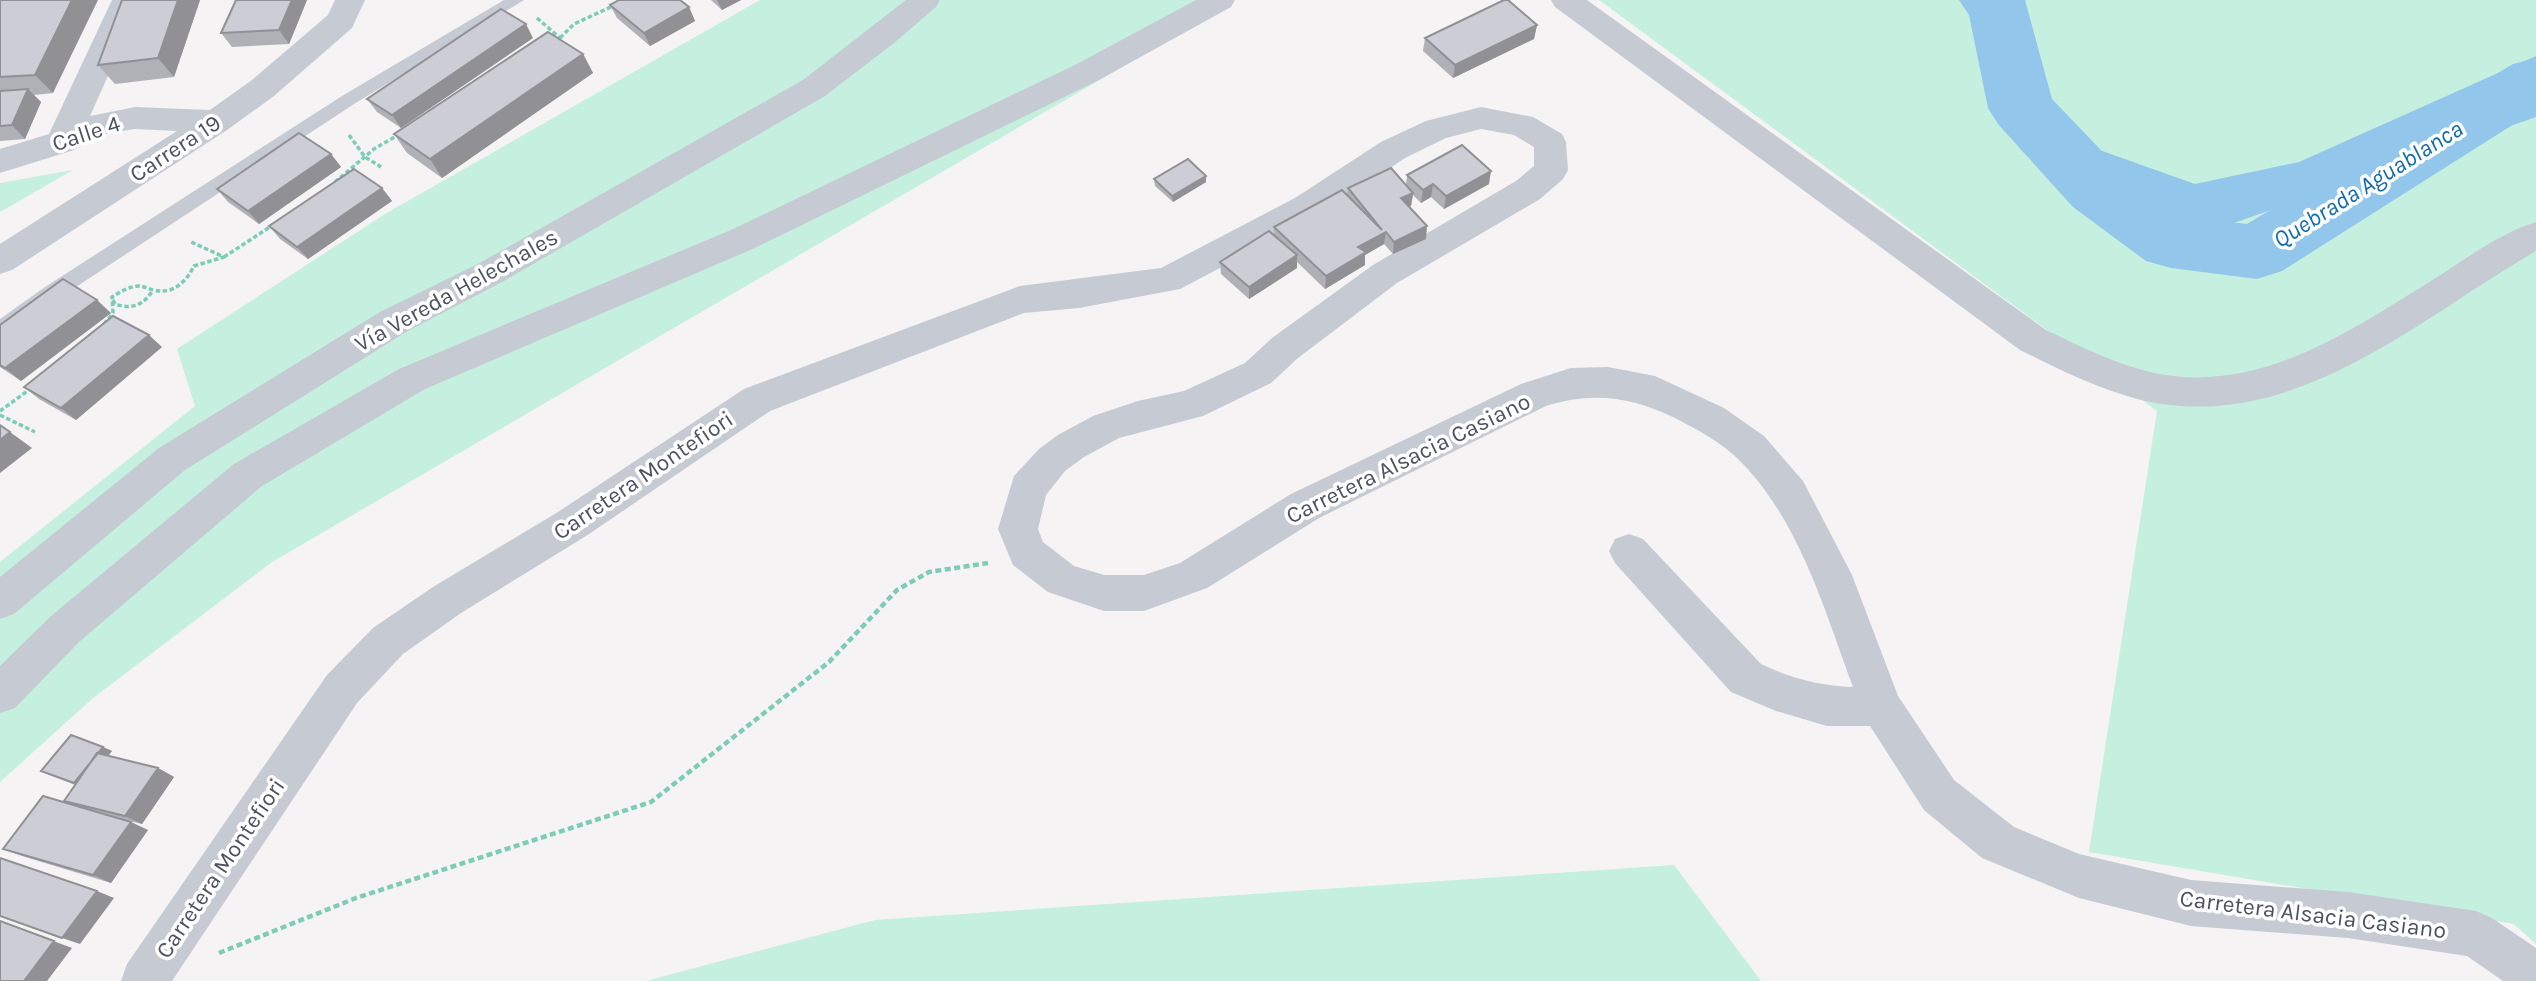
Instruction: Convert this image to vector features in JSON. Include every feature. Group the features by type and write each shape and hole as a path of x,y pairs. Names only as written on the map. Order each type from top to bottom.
{"street":[{"path":"62,142 127,0"},
{"name":"Vía Vereda Helechales","path":"0,601 172,459 393,321 490,273 814,88 883,36 925,0"},
{"path":"0,694 65,629 248,475 412,379 743,239 1086,73 1220,0"},
{"path":"1566,0 2033,340 2092,369 2159,389 2225,391 2290,376 2353,343 2536,235"},
{"name":"Carrera 19","path":"0,261 216,122 263,88 346,11"},
{"name":"Calle 4","path":"0,160 62,142 103,123 135,118 216,122"},
{"name":"Carretera Montefiori","path":"144,981 342,689 388,641 447,600 572,524 757,400 1020,300 1079,295 1168,280 1307,207 1393,150 1437,129 1481,118 1522,125 1550,142 1551,170 1528,190 1385,274 1285,348 1258,373 1191,405 1138,416 1106,427 1061,453 1028,488 1018,529 1027,554"},
{"name":"Carretera Alsacia Casiano","path":"1027,554 1062,580 1104,593 1144,593 1193,576 1305,506 1534,395 1571,383 1596,382 1656,390 1711,419 1751,447 1789,494 1832,575 1881,708 1939,795 1998,843 2079,876 2191,903 2348,915 2476,934 2536,976"},
{"path":"1629,551 1746,677 1776,692 1827,706 1881,708"}],"lane":[{"path":"0,329 49,293 348,100 523,6"}],"path":[{"path":"552,44 574,24 626,0"},
{"path":"523,6 560,38"},
{"path":"329,187 365,157 408,129"},
{"path":"346,131 365,157 381,167"},
{"path":"112,297 127,288 142,285 161,291 178,287 189,278 194,266 224,257 277,222"},
{"path":"181,238 224,257"},
{"path":"112,297 115,304 125,309 138,306 153,290"},
{"path":"100,332 113,313 112,297"},
{"path":"35,432 0,413 42,380"},
{"path":"214,955 356,898 651,802 829,662 897,590 929,572 1027,554"}],"green space":[{"path":"760,0 1225,0 1196,24 272,562 93,698 0,782 0,562 195,406 177,349 385,214"},
{"path":"1599,0 2536,0 2536,944 2514,924 2089,852 2157,411"},
{"path":"73,170 0,212 0,183"},
{"path":"1674,865 1761,981 646,981 875,920"}],"water":[{"path":"1973,0 2008,0 2014,4 2060,136 2195,184 2299,162 2536,56 2536,117 2214,230 2102,225 2020,149"}],"building":[{"path":"0,0 72,0 35,75 0,77"},
{"path":"122,0 178,0 158,58 98,65"},
{"path":"236,0 292,0 279,30 221,33"},
{"path":"619,0 680,0 689,7 644,33 610,5"},
{"path":"1508,0 1537,25 1455,65 1425,38"},
{"path":"501,9 526,24 392,115 367,99"},
{"path":"548,32 583,54 430,159 394,134"},
{"path":"28,89 12,125 0,126 0,91"},
{"path":"299,133 331,154 248,211 217,189"},
{"path":"1462,145 1491,171 1446,196 1433,184 1423,190 1407,175"},
{"path":"1188,159 1206,176 1172,196 1154,179"},
{"path":"1391,168 1413,193 1401,198 1427,226 1394,242 1386,232 1358,247 1366,252 1326,276 1274,227 1342,190 1382,230 1348,188"},
{"path":"354,169 382,188 297,247 269,226"},
{"path":"1269,231 1297,255 1249,287 1220,262"},
{"path":"63,279 97,300 5,368 0,365 0,325"},
{"path":"113,316 149,335 61,408 24,387"},
{"path":"0,425 10,432 0,440"},
{"path":"71,735 103,747 74,783 41,771"},
{"path":"97,753 158,768 125,816 64,801"},
{"path":"43,796 131,822 93,875 3,849"},
{"path":"0,858 97,891 62,938 0,916"},
{"path":"0,921 54,941 24,981 0,981"}],"waterway":[{"name":"Quebrada Aguablanca","path":"1990,0 1998,6 2021,108 2097,189 2171,242 2257,252 2536,80"}]}
